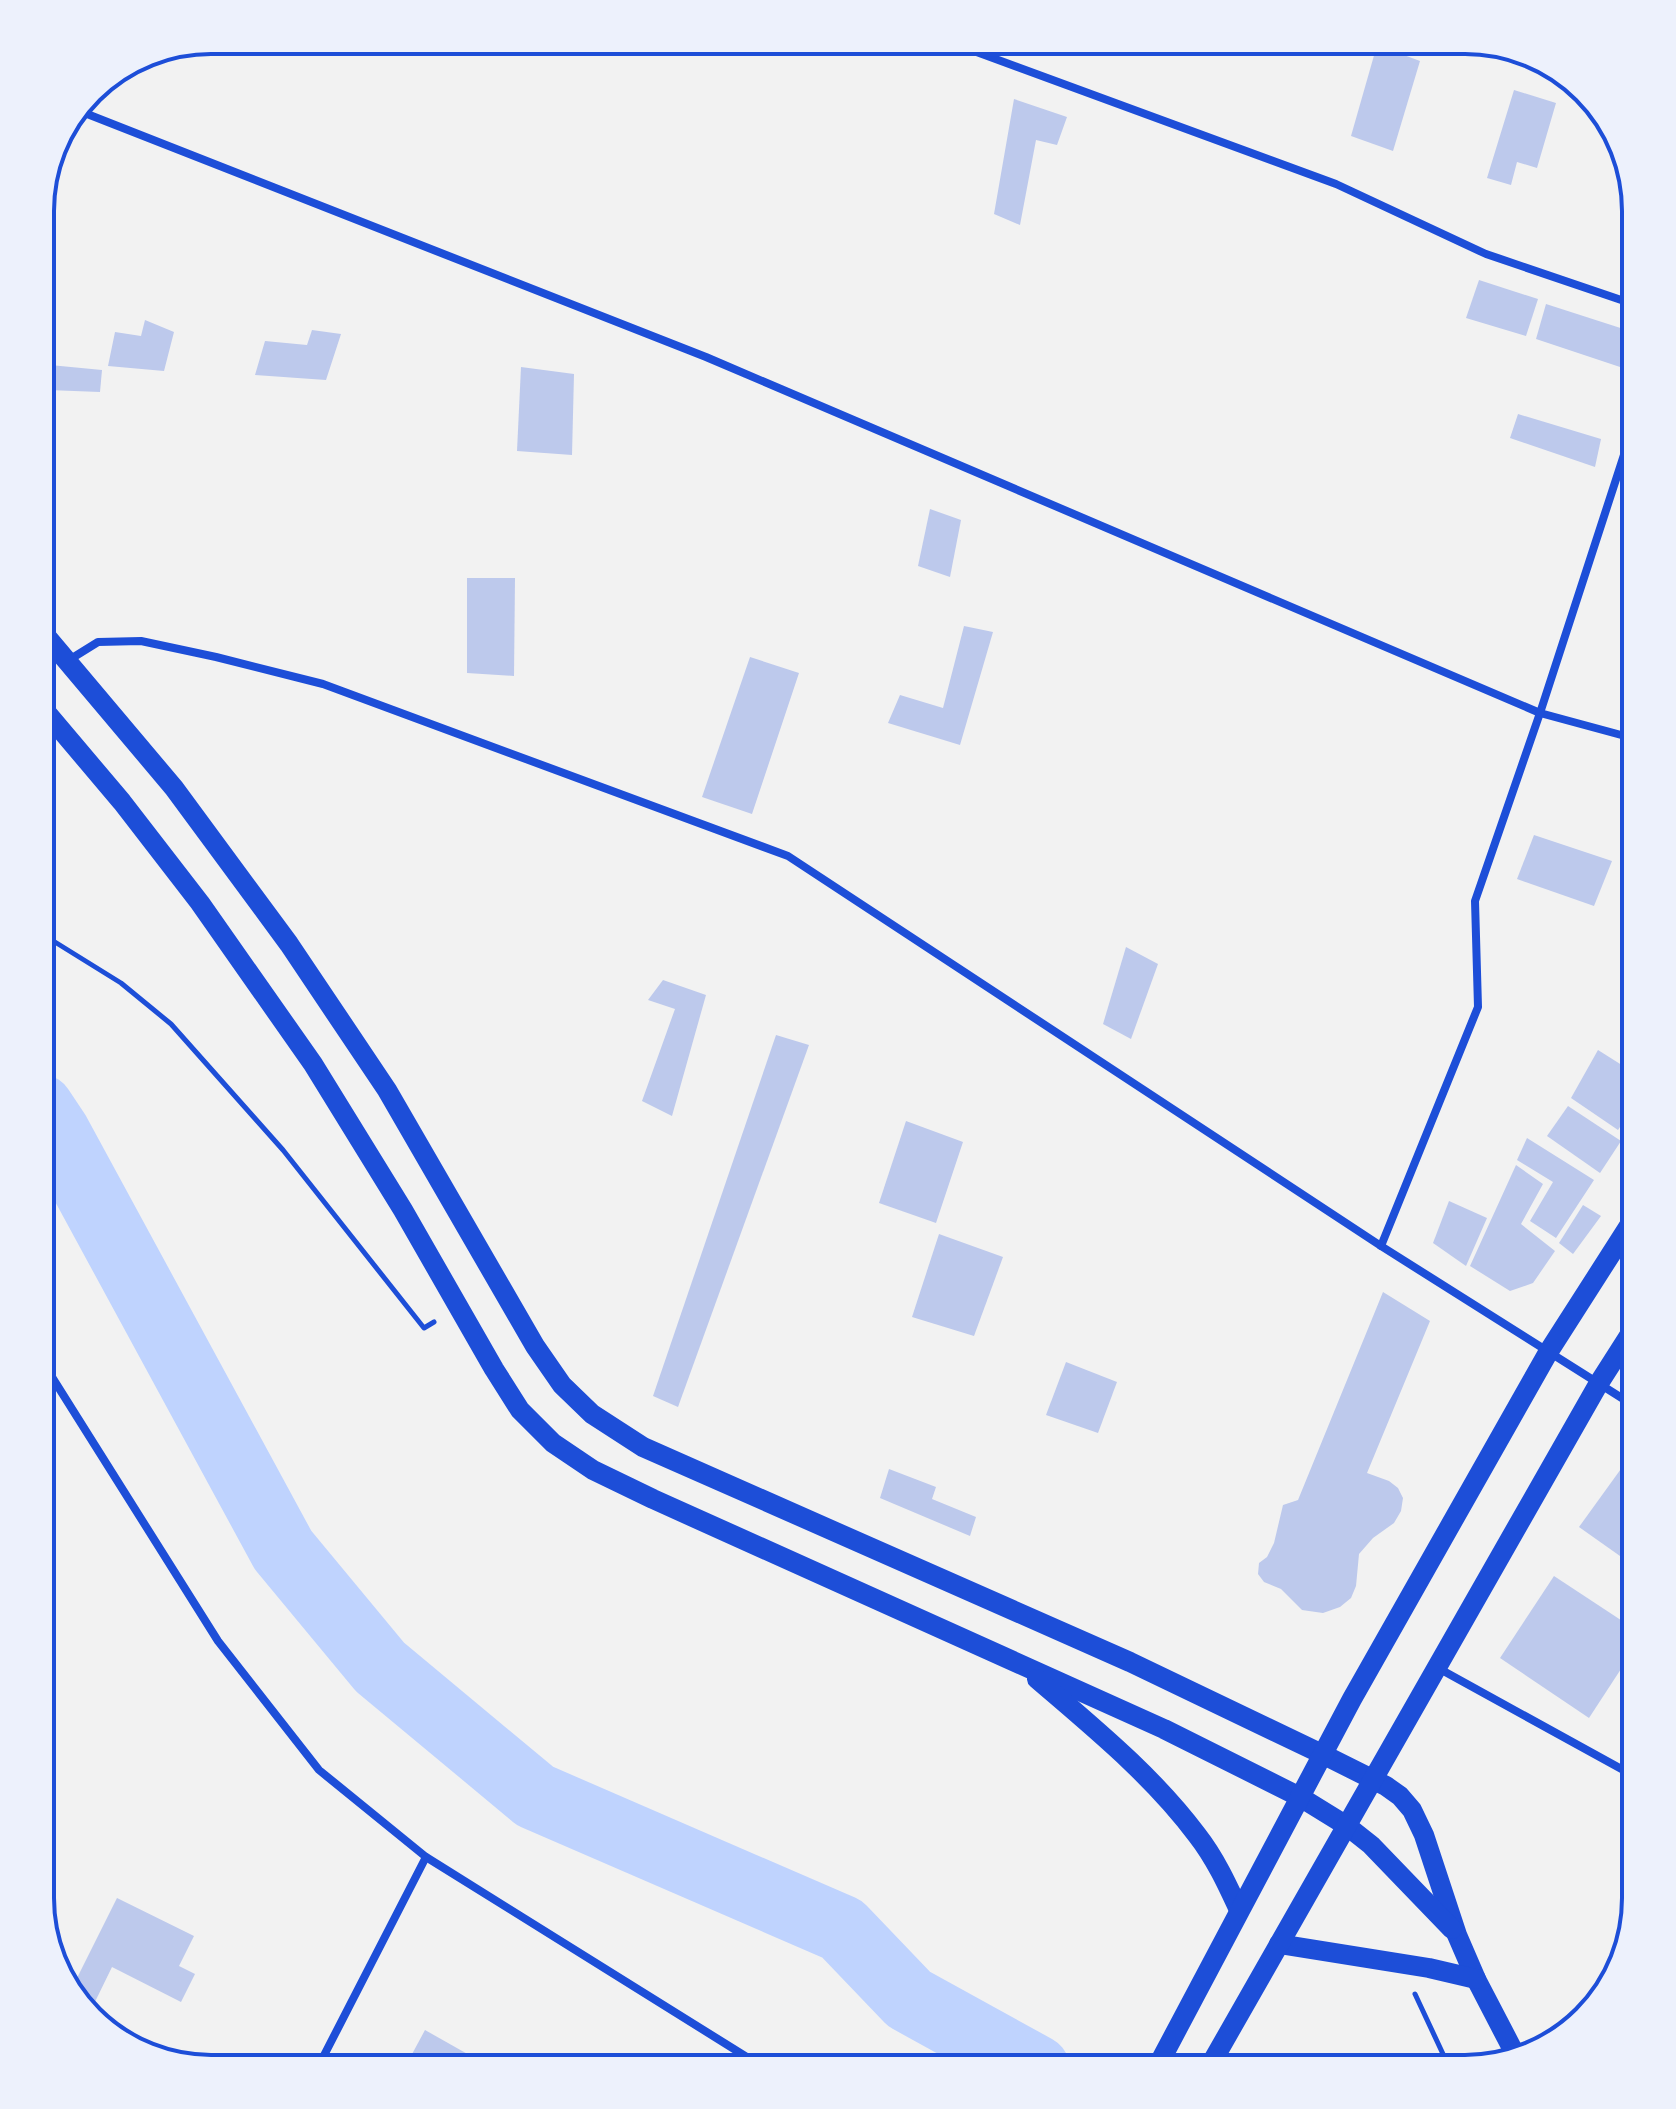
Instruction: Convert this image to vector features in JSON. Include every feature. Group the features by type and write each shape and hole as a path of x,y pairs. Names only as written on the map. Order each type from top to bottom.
{"main road":[{"path":"54,645 174,788 289,944 387,1090 535,1346 562,1385 592,1414 643,1447 1130,1662 1322,1754 1400,1796 1412,1810 1424,1835 1457,1935 1512,2048"},
{"path":"54,722 122,802 200,903 313,1064 403,1210 494,1369 520,1410 553,1443 593,1470 1164,1729 1300,1797 1347,1826 1381,1854 1457,1935"},
{"path":"1164,2055 1322,1754 1549,1351 1622,1237"},
{"path":"1216,2055 1622,1347"},
{"path":"1019,1664 1108,1739 1160,1789 1199,1836 1223,1875 1239,1910"},
{"path":"1279,1944 1429,1968 1476,1979"}],"street":[{"path":"982,54 1336,184 1486,254 1622,300"},
{"path":"87,114 706,357 1540,713 1622,735"},
{"path":"1381,1246 1478,1007 1475,901 1622,461"},
{"path":"68,661 98,642 141,641 323,684 788,856 1381,1246 1622,1398"},
{"path":"54,1380 210,1627 319,1770 426,1857 744,2055"},
{"path":"1437,1667 1622,1769"},
{"path":"324,2055 426,1857"}],"path":[{"path":"54,941 121,983 171,1024 283,1150 424,1328 459,1308"},
{"path":"1412,1988 1443,2055"}],"building":[{"path":"1374,54 1401,54 1420,61 1393,151 1351,136"},
{"path":"1514,90 1556,103 1537,168 1517,162 1511,185 1487,178"},
{"path":"1014,99 1067,117 1057,145 1036,140 1020,225 994,214"},
{"path":"1479,280 1538,299 1526,336 1466,318"},
{"path":"1546,304 1622,328 1622,368 1536,339"},
{"path":"145,320 174,332 164,371 108,366 115,332 141,336"},
{"path":"312,330 341,334 326,380 255,375 265,341 307,345"},
{"path":"54,365 102,370 100,392 54,390"},
{"path":"521,367 574,374 572,455 517,451"},
{"path":"1518,414 1601,439 1595,467 1510,438"},
{"path":"930,509 961,520 950,577 918,566"},
{"path":"467,578 515,578 514,676 467,673"},
{"path":"964,626 993,632 960,745 888,723 900,695 943,708"},
{"path":"750,657 799,673 752,814 702,797"},
{"path":"1534,835 1612,861 1594,906 1517,879"},
{"path":"1126,947 1158,964 1131,1039 1103,1024"},
{"path":"663,980 706,995 672,1116 642,1101 675,1009 648,1000"},
{"path":"776,1035 809,1045 678,1407 653,1396"},
{"path":"1598,1050 1622,1065 1622,1124 1618,1130 1571,1098"},
{"path":"1568,1106 1621,1141 1600,1173 1547,1136"},
{"path":"906,1121 963,1142 936,1223 879,1203"},
{"path":"1527,1138 1594,1180 1556,1238 1530,1221 1553,1182 1517,1160"},
{"path":"1516,1165 1543,1184 1521,1224 1555,1251 1533,1283 1510,1291 1470,1266"},
{"path":"1449,1201 1487,1218 1466,1266 1433,1243"},
{"path":"1583,1205 1601,1216 1573,1254 1559,1243"},
{"path":"939,1234 1003,1257 974,1336 912,1317"},
{"path":"1383,1292 1430,1321 1367,1473 1398,1488 1403,1498 1401,1511 1394,1523 1373,1538 1359,1554 1356,1586 1351,1598 1340,1607 1323,1613 1302,1610 1281,1589 1264,1582 1258,1574 1259,1563 1267,1557 1274,1543 1283,1505 1298,1500"},
{"path":"1066,1362 1117,1382 1098,1433 1046,1415"},
{"path":"1622,1467 1622,1553 1620,1556 1579,1527"},
{"path":"889,1469 936,1487 932,1499 976,1517 970,1536 880,1498"},
{"path":"1554,1576 1622,1621 1622,1667 1589,1718 1500,1658"},
{"path":"117,1898 194,1936 179,1966 195,1974 181,2002 112,1967 94,2003 76,1979"},
{"path":"425,2030 469,2055 412,2055"}],"waterway":[{"path":"54,1129 283,1550 380,1667 535,1796 842,1929 909,1999 1011,2055"}]}
